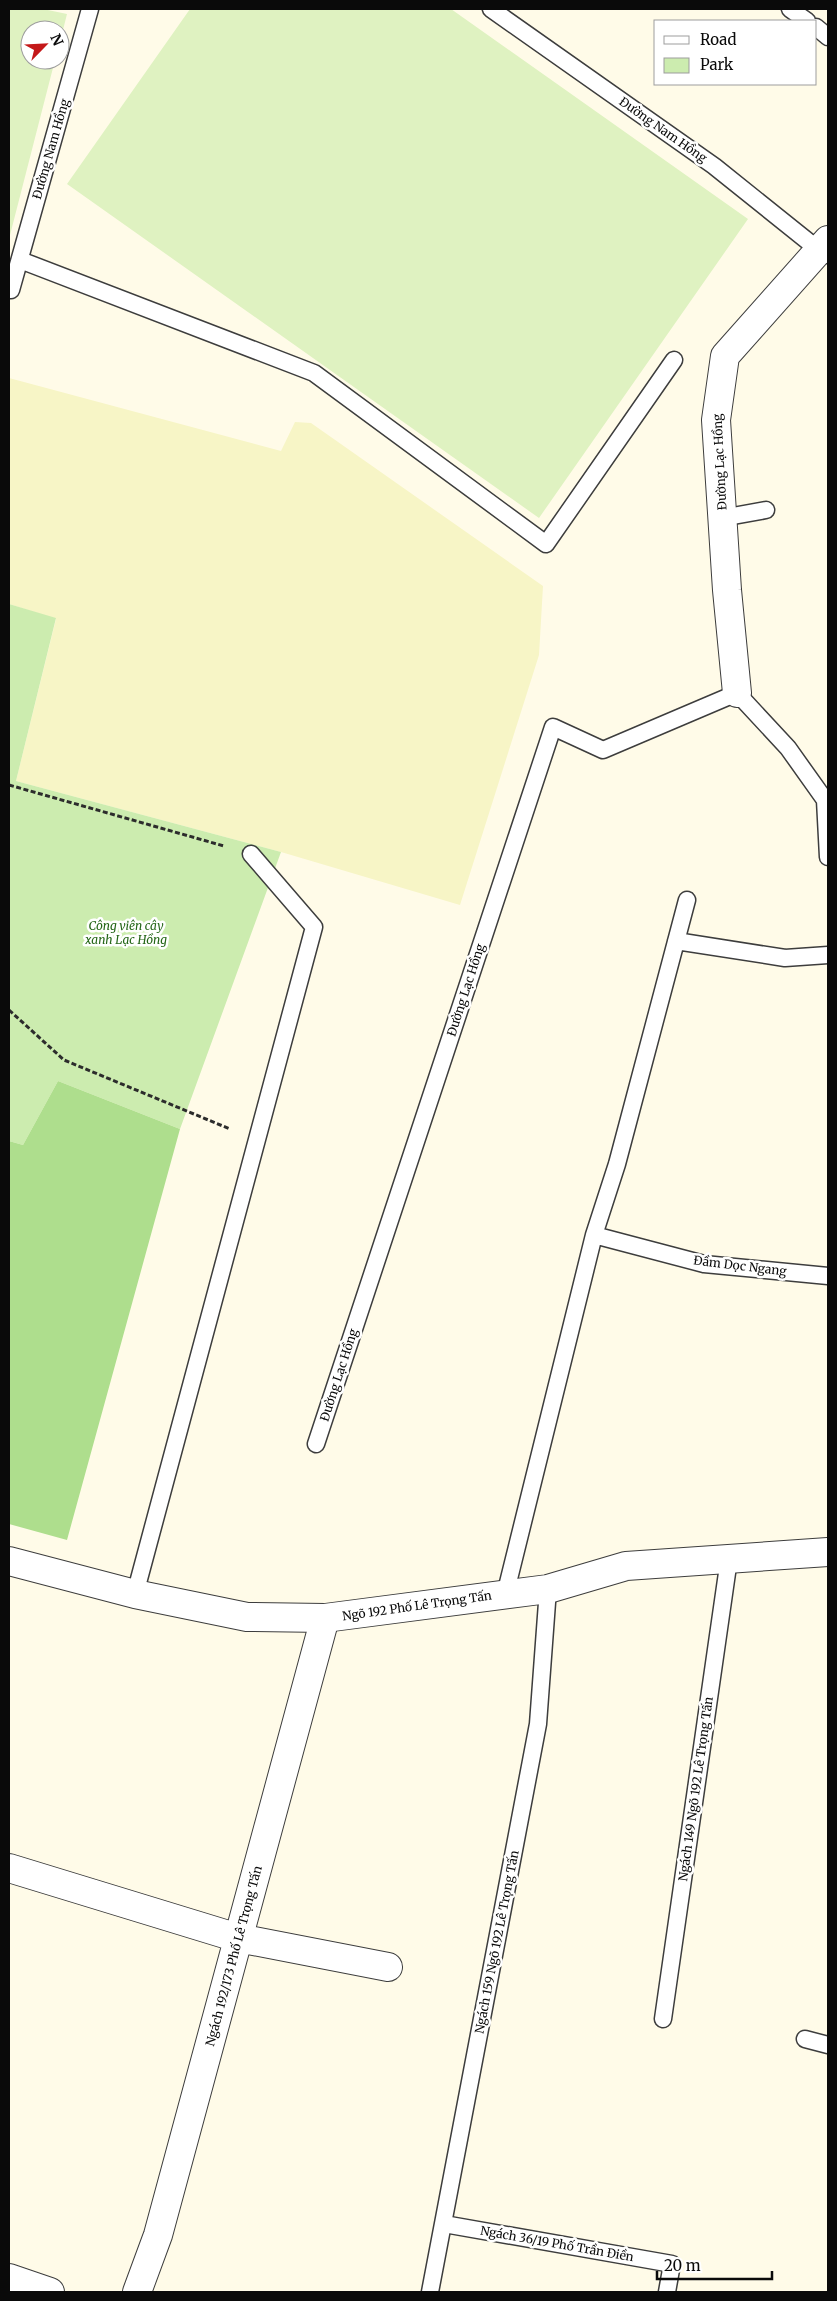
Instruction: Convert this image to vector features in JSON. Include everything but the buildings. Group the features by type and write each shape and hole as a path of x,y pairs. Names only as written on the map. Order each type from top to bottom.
{"street":[{"name":"Đường Lạc Hồng","path":"737,693 722,518 716,420 725,356 825,250"},
{"name":"Ngõ 192 Phố Lê Trọng Tấn","path":"9,1562 135,1594 247,1617 325,1618 548,1589 626,1566 828,1552"},
{"name":"Ngách 192/173 Phố Lê Trọng Tấn","path":"137,2292 158,2235 325,1618"},
{"path":"9,1868 238,1938 388,1967"},
{"path":"9,2278 50,2292"}],"lane":[{"name":"Đường Nam Hồng","path":"11,290 90,9"},
{"name":"Đường Nam Hồng","path":"491,9 714,166 825,250"},
{"path":"790,9 806,20"},
{"path":"817,28 828,37"},
{"path":"20,260 314,372 546,544 674,360"},
{"path":"722,518 766,510"},
{"path":"737,693 788,748 825,800 828,857"},
{"name":"Đường Lạc Hồng","path":"316,1444 553,727 603,750 737,693"},
{"path":"135,1594 314,927 251,854"},
{"path":"505,1595 594,1236 617,1164 687,900"},
{"path":"676,941 785,958 828,956"},
{"name":"Đầm Dọc Ngang","path":"594,1236 704,1264 828,1276"},
{"name":"Ngách 149 Ngõ 192 Lê Trọng Tấn","path":"663,2019 728,1559"},
{"name":"Ngách 159 Ngõ 192 Lê Trọng Tấn","path":"430,2292 538,1724 548,1589"},
{"path":"805,2039 828,2045"},
{"name":"Ngách 36/19 Phố Trần Điền","path":"444,2224 672,2264 667,2292"}],"path":[{"path":"9,785 251,854"},
{"path":"9,1010 64,1060 256,1140"}],"shaded area":[{"path":"9,378 281,451 295,422 311,423 543,586 539,655 460,905 281,852 16,781 56,619 9,604"}],"green space":[{"path":"9,9 43,9 67,14 66,20 20,20 20,70 52,70 9,239"},
{"path":"190,9 451,9 748,219 539,518 67,184"},
{"name":"Công viên cây xanh Lạc Hồng","path":"9,604 56,618 16,781 281,852 180,1129 58,1081 23,1145 9,1141"},
{"path":"58,1081 180,1129 67,1540 9,1524 9,1141 23,1145"}]}
